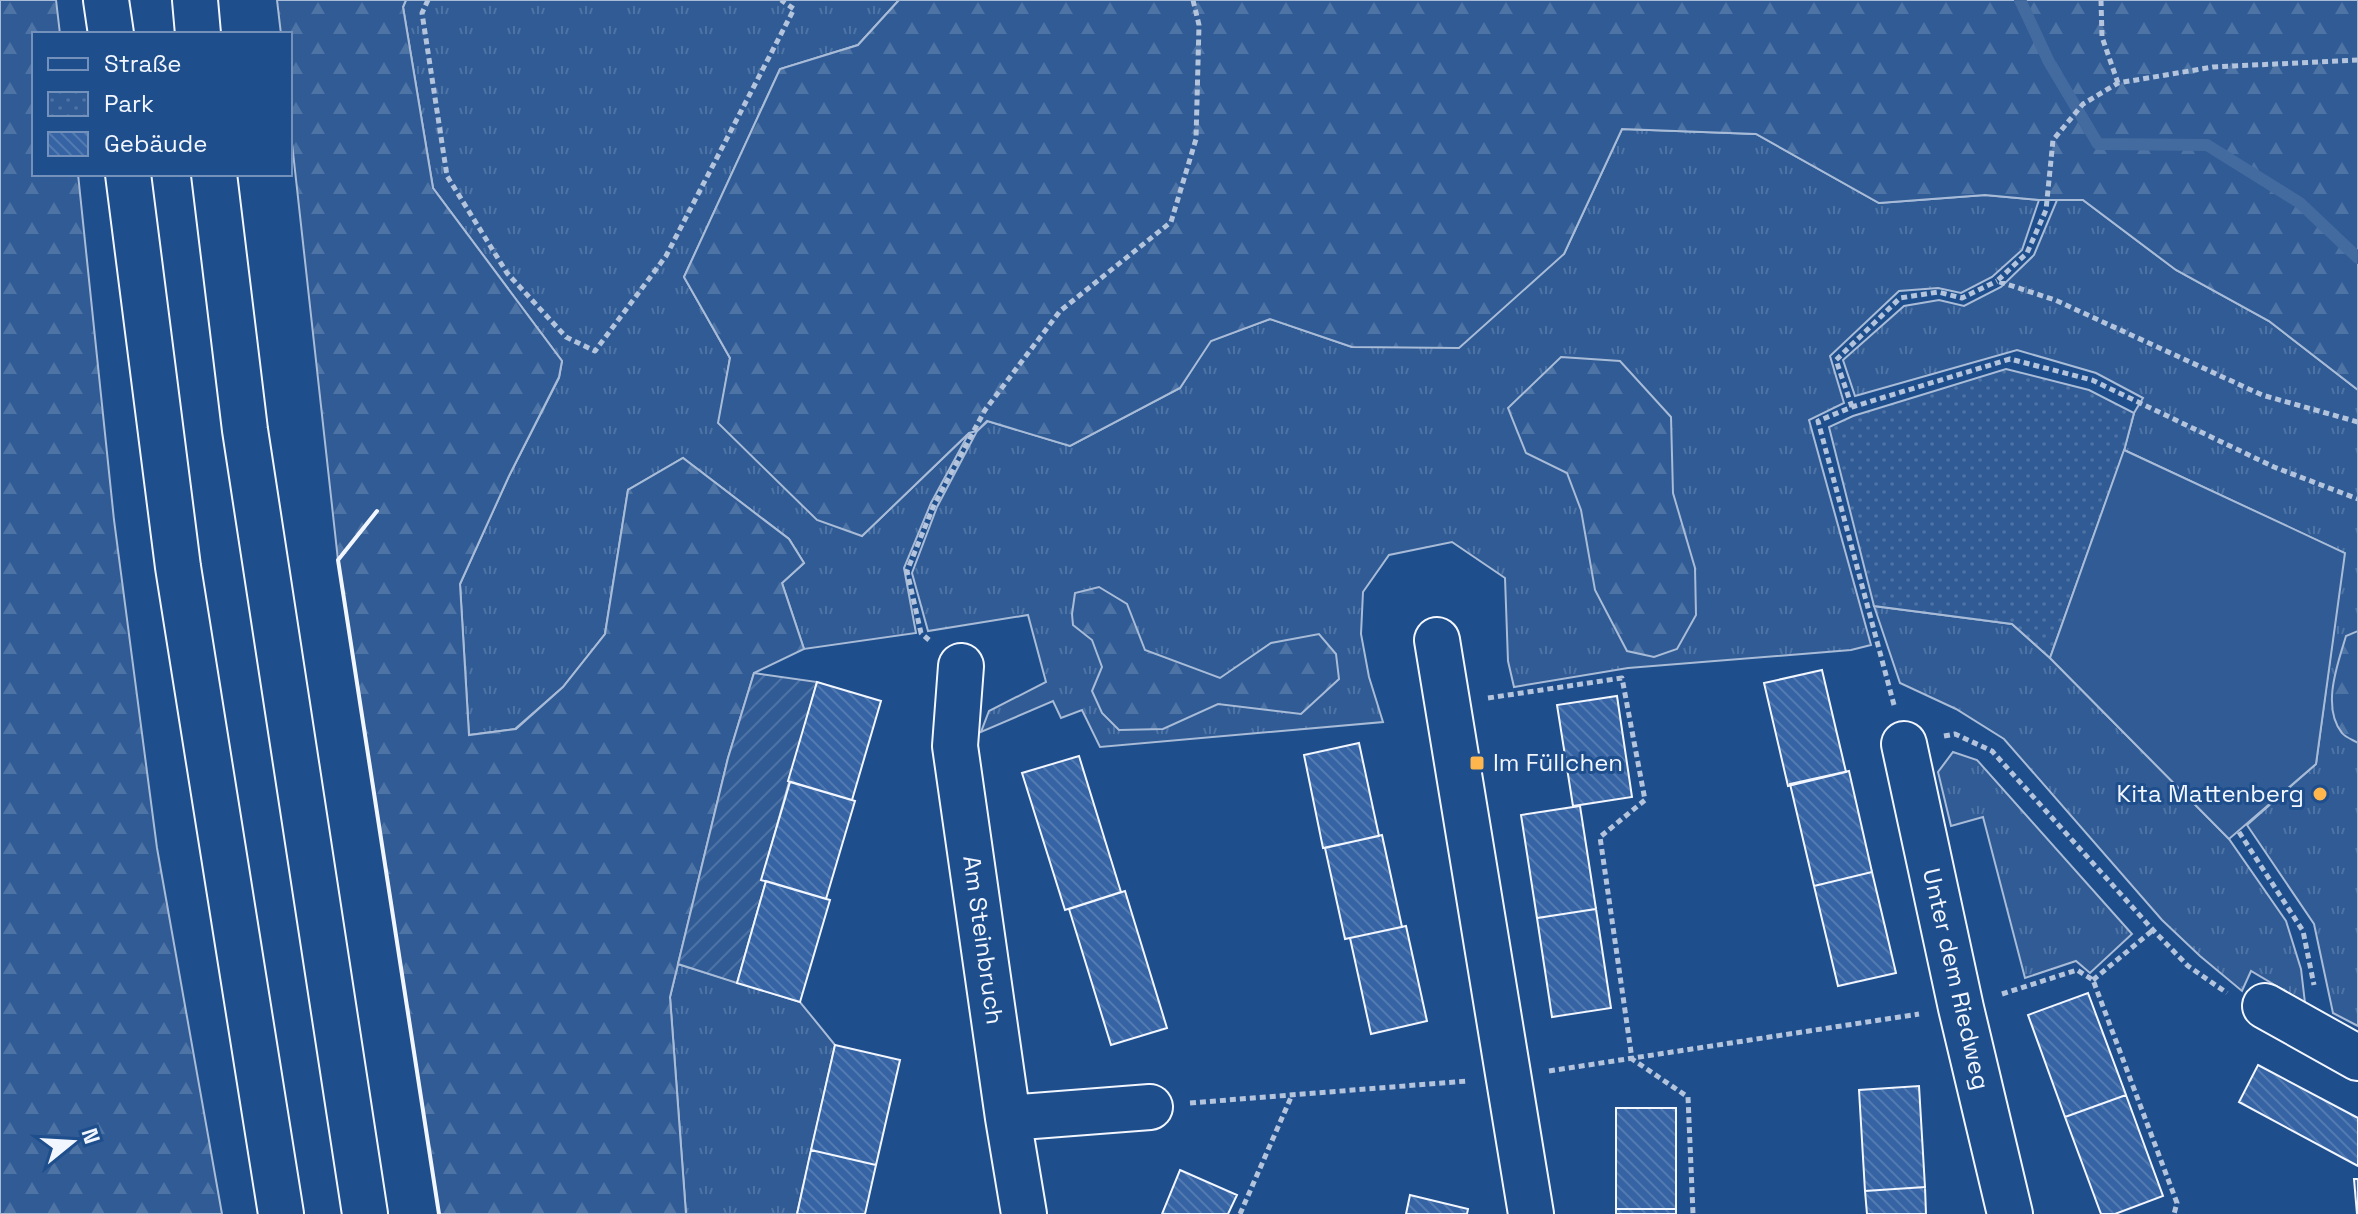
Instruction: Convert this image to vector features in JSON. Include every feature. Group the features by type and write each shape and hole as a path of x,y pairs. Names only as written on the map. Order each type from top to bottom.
{"main road":[{"path":"106,0 111,32"},
{"path":"195,0 198,32"},
{"path":"128,176 178,567 281,1214"},
{"path":"214,176 245,430 365,1214"},
{"path":"1437,640 1531,1214"},
{"name":"Am Steinbruch","path":"961,666 955,746 1024,1214"},
{"name":"Unter dem Riedweg","path":"1904,744 1961,1008 2010,1214"},
{"path":"2265,1006 2358,1058"},
{"path":"1008,1118 1150,1107"}],"path":[{"path":"428,0 422,13 447,176 507,273 566,337 595,351 666,256 794,9 781,0"},
{"path":"961,666 921,633 907,571 934,505 994,398 1060,311 1171,222 1196,139 1199,25 1193,0"},
{"path":"2101,0 2102,37 2118,83"},
{"path":"1852,407 1836,360 1900,298 1938,292 1962,298 1997,281 2027,253 2046,210 2053,140 2083,104 2118,83 2213,67 2358,60"},
{"path":"1997,281 2055,300 2262,395 2358,422"},
{"path":"2265,1006 2235,999 2188,966 1992,751 1955,734 1904,744 1818,421 1852,407 2010,359 2092,380 2274,467 2358,499"},
{"path":"1448,704 1622,678 1645,800 1600,837 1632,1059 1688,1097 1693,1214"},
{"path":"2239,832 2303,931 2316,996 2315,1033"},
{"path":"2093,980 2153,930"},
{"path":"1150,1107 1510,1077 1632,1059 1961,1008 2077,970 2093,980 2177,1203 2174,1214"},
{"path":"1240,1214 1292,1095"}],"green space":[{"path":"0,0 56,0 60,32 32,32 32,176 78,176 114,520 157,848 222,1214 0,1214"},
{"path":"277,0 406,0 403,7 433,188 562,361 559,377 460,584 469,735 516,729 563,687 605,634 628,490 683,458 789,539 804,563 782,583 804,649 754,673 728,758 670,997 686,1214 439,1214 338,560 292,143 292,32 281,32"},
{"path":"406,0 899,0 858,45 780,69 684,277 730,358 719,423 862,536 969,433 931,503 904,568 916,633 804,649 782,583 804,563 789,539 683,458 628,490 605,634 563,687 515,729 469,735 460,584 509,476 559,378 562,361 433,188 403,7"},
{"path":"899,0 2358,0 2358,390 2269,321 2176,270 2083,200 1985,195 1879,203 1756,134 1622,129 1564,254 1459,348 1352,347 1270,319 1211,341 1180,388 1070,446 987,421 977,431 969,433 862,536 817,520 718,423 730,358 684,277 780,69 858,45"},
{"path":"1622,129 1756,134 1879,203 1985,195 2039,200 2022,250 1992,277 1961,293 1938,288 1899,291 1830,356 1844,403 1809,420 1871,645 1851,650 1628,668 1514,687 1508,661 1505,578 1452,542 1389,555 1363,592 1361,634 1369,677 1383,722 1100,747 1082,710 1061,718 1053,701 981,732 989,711 1046,682 1028,615 928,631 912,573 937,507 977,431 988,421 1070,446 1180,388 1210,341 1270,319 1352,347 1564,254"},
{"path":"2057,200 2083,200 2176,270 2269,321 2358,390 2358,1026 2333,1013 2314,924 2247,825 2316,764 2344,553 2124,450 2134,413 2143,398 2096,373 2017,350 1855,396 1843,360 1904,306 1939,300 1964,306 2001,287 2034,255"},
{"path":"1561,357 1620,361 1671,417 1673,493 1695,568 1696,615 1677,649 1654,657 1627,651 1595,590 1581,510 1567,473 1526,453 1508,408"},
{"path":"2006,369 2089,390 2134,413 2124,451 2050,658 2012,624 1874,606 1829,427 1853,416"},
{"path":"2124,450 2345,553 2316,764 2229,839 2050,658"},
{"path":"1099,587 1127,604 1145,650 1220,678 1271,643 1319,634 1336,654 1339,679 1301,714 1218,704 1163,729 1119,730 1102,713 1092,691 1102,667 1092,640 1073,625 1075,593"},
{"path":"1874,606 2012,624 2050,658 2229,839 2286,921 2301,969 2305,1003 2251,971 2242,991 2162,920 2004,739 1956,709 1900,683"},
{"path":"2358,631 2358,743 2343,734 2336,722 2332,698 2346,636"},
{"path":"754,673 817,682 762,879 766,881 737,983 678,964 728,758"},
{"path":"1953,752 1977,760 2132,934 2090,973 2076,961 2025,978 1983,817 1951,826 1938,772"},
{"path":"678,964 800,1002 835,1045 797,1214 686,1214 670,997"}],"building":[{"path":"1822,670 1846,772 1788,786 1764,683"},
{"path":"817,682 881,701 852,800 788,781"},
{"path":"1617,696 1632,797 1573,806 1557,705"},
{"path":"1359,743 1379,836 1323,848 1304,755"},
{"path":"1079,756 1121,892 1065,910 1022,773"},
{"path":"1849,771 1872,872 1814,886 1790,784"},
{"path":"790,782 855,801 826,899 761,880"},
{"path":"1580,806 1596,909 1537,918 1521,815"},
{"path":"1382,835 1402,927 1345,939 1325,848"},
{"path":"1872,872 1896,973 1838,986 1814,886"},
{"path":"766,881 830,900 800,1002 737,983"},
{"path":"1125,891 1167,1028 1111,1045 1069,909"},
{"path":"1596,909 1611,1008 1552,1017 1537,918"},
{"path":"1406,926 1427,1021 1371,1034 1350,938"},
{"path":"2088,993 2126,1095 2065,1117 2028,1015"},
{"path":"835,1045 900,1060 876,1165 811,1150"},
{"path":"2258,1065 2358,1118 2358,1166 2239,1102"},
{"path":"1919,1086 1925,1187 1865,1191 1859,1090"},
{"path":"2126,1095 2163,1196 2115,1214 2101,1214 2065,1117"},
{"path":"1616,1108 1676,1108 1676,1209 1616,1209"},
{"path":"811,1150 876,1165 865,1214 797,1214"},
{"path":"1180,1170 1237,1195 1228,1214 1162,1214"},
{"path":"2354,1179 2358,1179 2358,1214 2357,1214"},
{"path":"1925,1187 1926,1214 1867,1214 1865,1191"},
{"path":"1410,1195 1468,1209 1467,1214 1406,1214"},
{"path":"1616,1209 1676,1209 1676,1214 1616,1214"}],"waterway":[{"path":"2020,0 2049,62 2098,144 2207,145 2300,203 2358,258"}],"wall":[{"path":"377,511 338,560 439,1214"}],"place":[{"name":"Im Füllchen","path":"1477,763"},
{"name":"Kita Mattenberg","path":"2320,794"}]}
